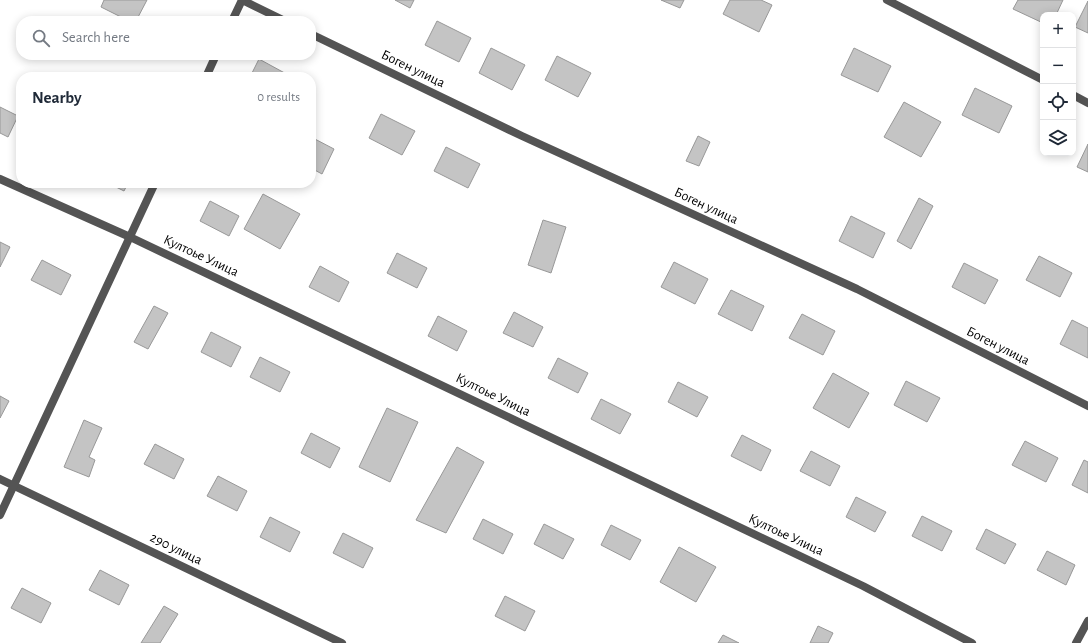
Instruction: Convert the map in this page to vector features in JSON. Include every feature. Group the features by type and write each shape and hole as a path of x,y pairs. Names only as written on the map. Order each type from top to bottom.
{"street":[{"path":"234,16 242,0 275,16"},
{"path":"887,0 1040,78"},
{"name":"Боген улица","path":"316,36 522,136 857,289 1088,406"},
{"path":"208,72 214,60"},
{"path":"1076,97 1088,103"},
{"name":"Култоье Улица","path":"0,179 16,186"},
{"name":"Култоье Улица","path":"20,188 130,237 856,582 972,643"},
{"path":"0,516 153,188"},
{"name":"290 улица","path":"0,479 342,643"},
{"path":"1076,643 1088,620"}],"building":[{"path":"104,0 147,0 139,16 119,16 101,7"},
{"path":"395,0 414,0 410,8"},
{"path":"661,0 684,0 680,8"},
{"path":"730,0 761,0 772,5 759,32 723,14"},
{"path":"1018,0 1063,0 1057,12 1040,12 1040,22 1013,9"},
{"path":"1088,1 1088,33 1076,27"},
{"path":"437,21 471,38 459,62 425,45"},
{"path":"491,48 525,65 512,90 479,73"},
{"path":"854,48 891,66 878,92 841,75"},
{"path":"557,56 591,73 578,97 545,80"},
{"path":"258,60 261,60 283,72 252,72"},
{"path":"975,88 1012,106 999,133 962,115"},
{"path":"904,102 941,122 921,157 884,137"},
{"path":"0,107 16,115 16,120 8,137 0,133"},
{"path":"381,114 415,131 402,155 369,138"},
{"path":"698,136 710,142 699,166 686,161"},
{"path":"316,140 334,149 322,174 316,171"},
{"path":"1088,144 1088,172 1077,167"},
{"path":"446,147 480,164 468,188 434,171"},
{"path":"118,188 126,188 124,191"},
{"path":"263,194 300,214 280,249 244,229"},
{"path":"919,198 933,206 911,249 897,241"},
{"path":"210,201 239,216 229,236 200,221"},
{"path":"851,216 885,233 873,258 839,241"},
{"path":"543,220 566,227 551,273 528,265"},
{"path":"0,242 10,247 0,267"},
{"path":"397,253 427,268 417,288 387,273"},
{"path":"1039,256 1072,273 1060,297 1026,280"},
{"path":"42,260 71,275 61,295 31,280"},
{"path":"674,262 708,279 695,304 661,287"},
{"path":"964,263 998,280 985,304 952,287"},
{"path":"320,266 349,282 339,302 309,287"},
{"path":"731,290 764,306 752,331 718,314"},
{"path":"154,306 168,313 148,349 134,342"},
{"path":"514,312 543,327 533,347 503,333"},
{"path":"802,314 835,331 823,355 789,338"},
{"path":"438,316 467,331 457,351 428,336"},
{"path":"1072,320 1088,328 1088,358 1060,344"},
{"path":"211,332 241,347 231,367 201,352"},
{"path":"260,357 290,372 280,392 250,377"},
{"path":"558,358 588,373 578,393 548,378"},
{"path":"833,373 869,393 849,428 813,408"},
{"path":"906,381 940,398 927,422 894,405"},
{"path":"678,382 708,397 697,417 668,402"},
{"path":"0,396 9,401 0,418"},
{"path":"601,399 631,414 620,434 591,419"},
{"path":"387,408 418,422 390,482 359,467"},
{"path":"84,420 102,428 89,457 95,460 89,477 64,467"},
{"path":"311,433 340,448 330,468 301,453"},
{"path":"742,435 771,450 761,471 731,456"},
{"path":"1025,441 1058,458 1046,482 1012,465"},
{"path":"155,444 184,459 174,479 144,464"},
{"path":"457,447 484,462 446,533 416,520"},
{"path":"811,451 840,466 830,486 800,471"},
{"path":"1084,460 1088,462 1088,493 1072,485"},
{"path":"218,476 247,491 237,511 207,496"},
{"path":"856,497 886,512 875,532 846,517"},
{"path":"922,516 952,531 942,551 912,536"},
{"path":"270,517 300,532 290,552 260,537"},
{"path":"483,519 513,534 503,554 473,539"},
{"path":"544,524 574,539 563,559 534,544"},
{"path":"611,525 641,540 630,560 601,545"},
{"path":"986,529 1016,544 1005,564 976,549"},
{"path":"343,533 373,548 363,568 333,553"},
{"path":"679,547 716,567 696,602 660,582"},
{"path":"1047,551 1075,565 1066,585 1037,570"},
{"path":"100,570 129,585 119,605 89,590"},
{"path":"22,588 51,603 41,623 11,608"},
{"path":"505,596 535,611 525,631 495,616"},
{"path":"164,606 178,614 160,643 141,643"},
{"path":"818,626 833,633 828,643 810,643"},
{"path":"723,635 739,643 718,643"}]}
